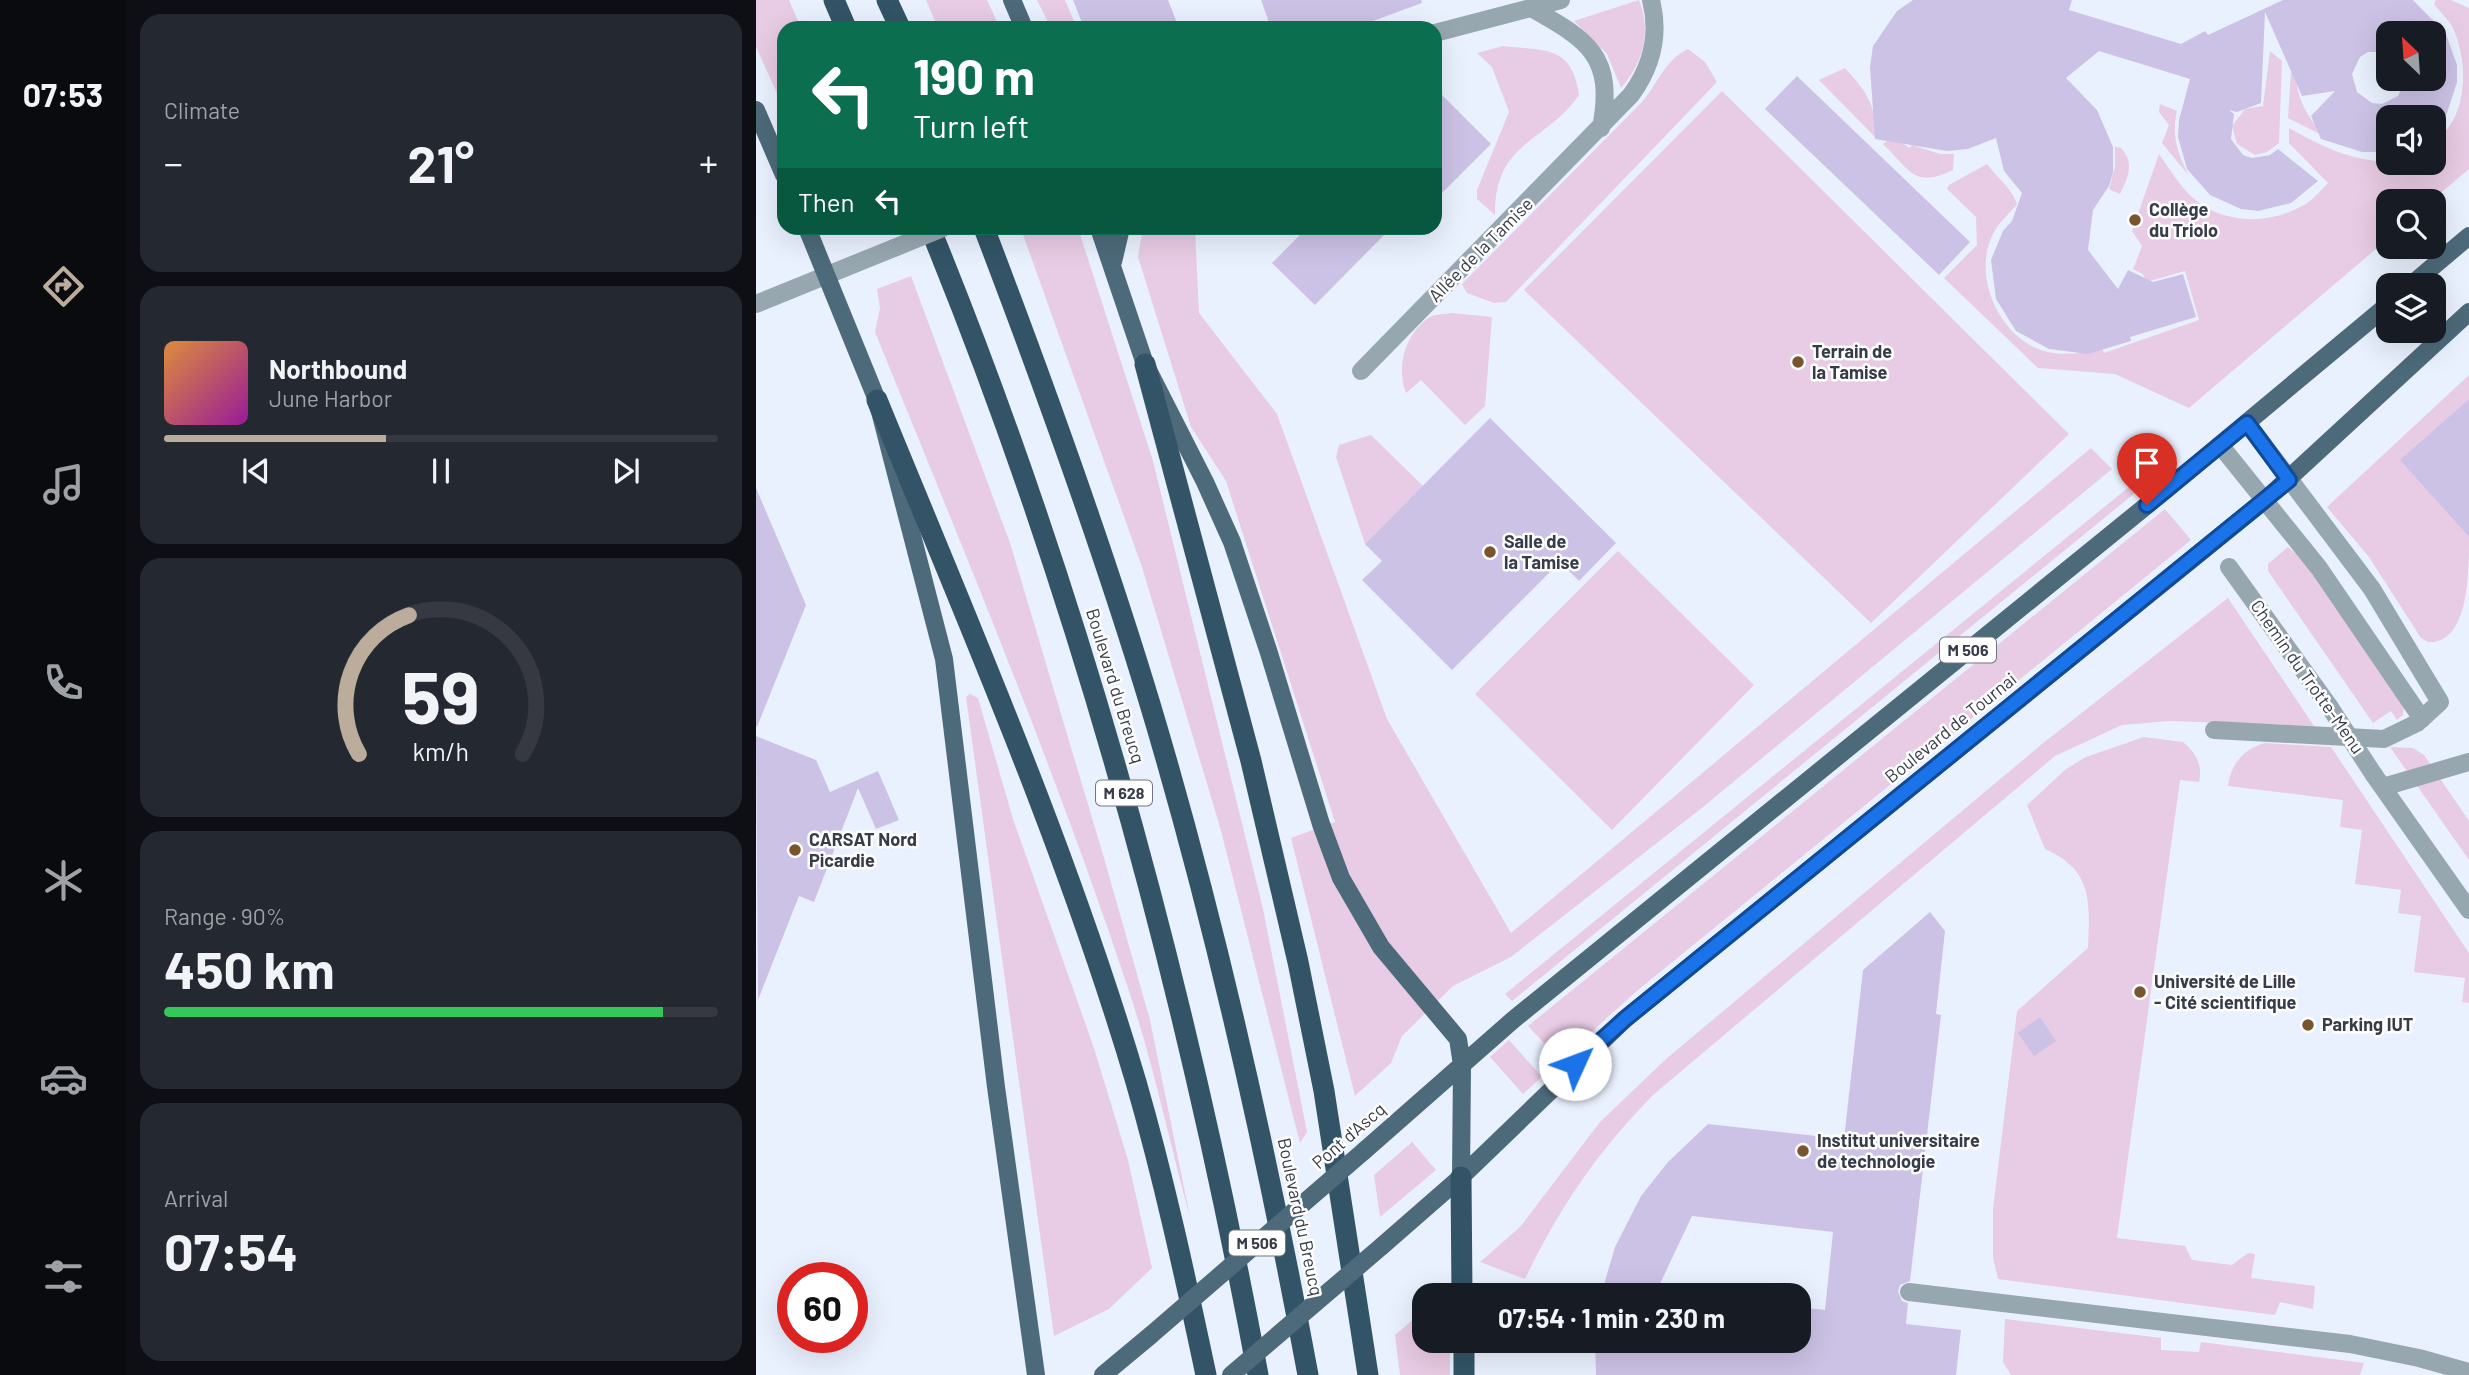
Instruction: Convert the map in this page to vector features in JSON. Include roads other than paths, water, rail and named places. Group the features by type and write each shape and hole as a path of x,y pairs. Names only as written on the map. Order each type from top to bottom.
{"highway":[{"path":"834,0 843,21"},
{"path":"887,0 897,21"},
{"name":"Boulevard du Breucq","path":"933,235 1028,487 1120,780 1198,1077 1258,1375"},
{"name":"Boulevard du Breucq","path":"987,235 1030,347 1112,581 1186,832 1245,1066 1308,1375"},
{"path":"1145,364 1251,761 1298,961 1324,1091 1368,1375"},
{"path":"877,400 1025,763 1114,1011 1168,1200 1206,1375"},
{"path":"1461,1177 1462,1283"},
{"path":"1464,1353 1464,1375"}],"main road":[{"path":"1012,0 1021,21"},
{"path":"756,110 777,159"},
{"path":"810,235 877,400 944,659 996,1087 1036,1375"},
{"path":"1101,235 1145,364 1232,542 1321,824 1341,878 1381,947 1458,1039 1462,1065 1461,1177 1231,1375"},
{"path":"1112,265 1119,235"},
{"path":"2425,273 2469,236"},
{"name":"Boulevard de Tournai","path":"1461,1177 1625,1019 2266,500 2469,312"},
{"name":"M 506","path":"1462,1065 1522,1012 2247,423 2376,315"},
{"name":"Pont d'Ascq","path":"1103,1375 1462,1065"}],"street":[{"path":"1442,31 1561,0"},
{"name":"Allée de la Tamise","path":"1361,371 1631,95 1648,69 1654,40 1651,0"},
{"path":"1539,4 1584,40 1592,50 1601,72 1604,111 1601,128"},
{"path":"756,304 926,235"},
{"path":"2214,730 2370,740 2392,736 2422,719 2440,702 2372,589 2247,423"},
{"path":"2220,445 2319,568 2422,719"},
{"name":"Chemin du Trotte-Menu","path":"2229,567 2329,706 2469,910"},
{"path":"2379,781 2410,779 2469,762"},
{"path":"1909,1292 2350,1344 2419,1358 2469,1373"}],"place":[{"name":"Collège du Triolo","path":"2135,220"},
{"name":"Terrain de la Tamise","path":"1798,362"},
{"name":"Salle de la Tamise","path":"1490,552"},
{"name":"CARSAT Nord Picardie","path":"795,850"},
{"name":"Université de Lille ‐ Cité scientifique","path":"2140,992"},
{"name":"Parking IUT","path":"2308,1025"},
{"name":"Institut universitaire de technologie","path":"1803,1151"}]}
